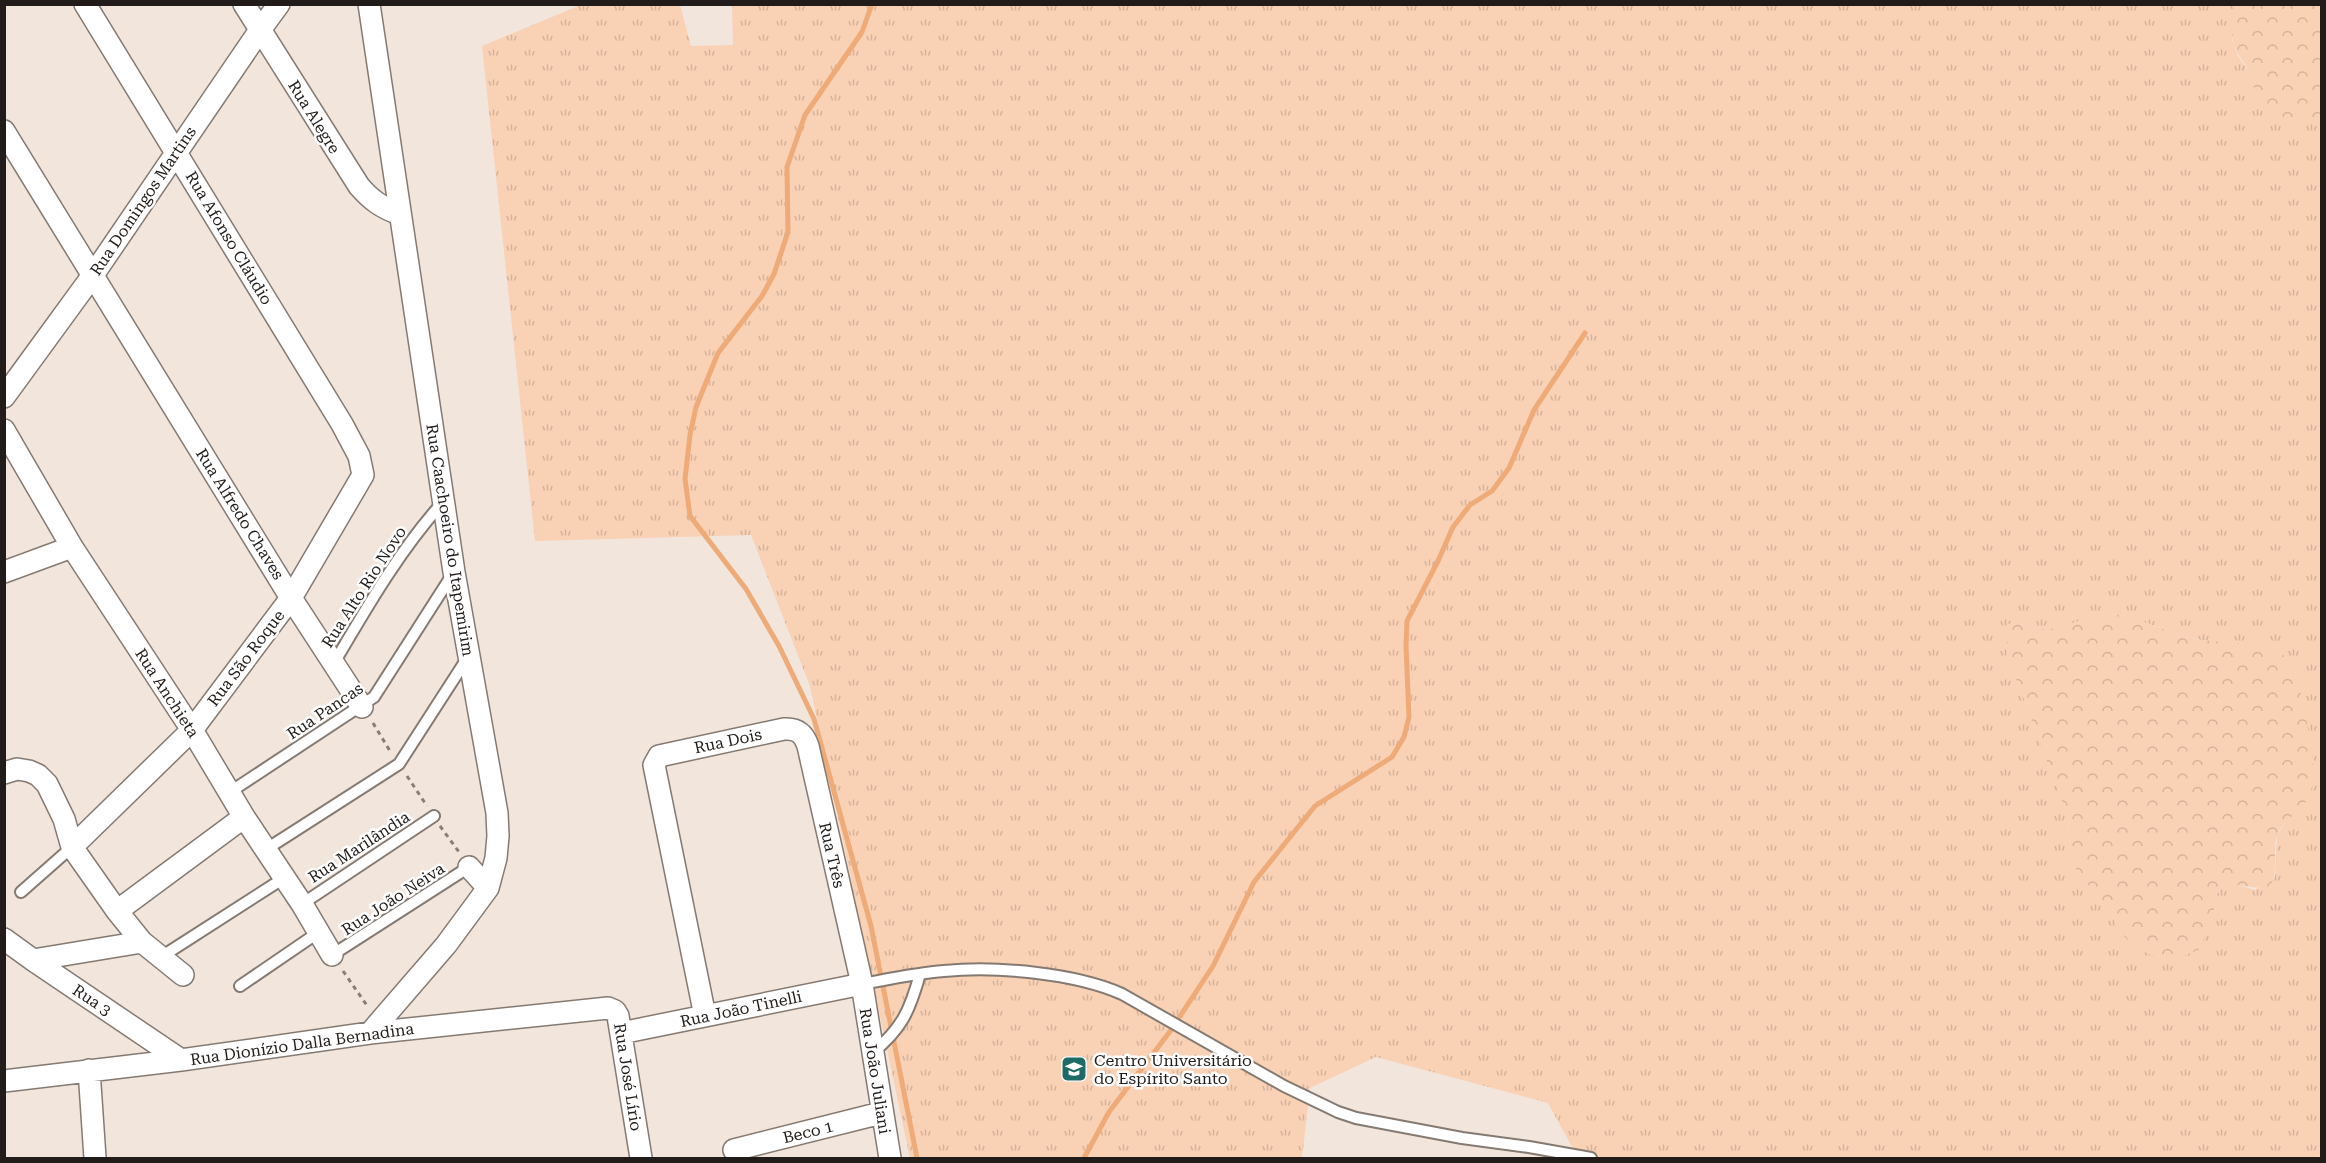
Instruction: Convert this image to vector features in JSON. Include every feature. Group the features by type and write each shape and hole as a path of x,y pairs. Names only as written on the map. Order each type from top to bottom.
{"street":[{"name":"Rua Afonso Cláudio","path":"85,4 342,424 359,456 363,475"},
{"name":"Rua Alegre","path":"244,4 359,186 371,200 385,209 400,214"},
{"name":"Rua Domingos Martins","path":"4,397 93,275 279,4"},
{"name":"Rua Caachoeiro do Itapemirim","path":"369,4 454,572 497,813 498,836 496,858 488,888 446,945 374,1028"},
{"name":"Rua Alfredo Chaves","path":"4,131 291,598 362,707"},
{"name":"Rua Anchieta","path":"4,430 72,547 192,730 244,817 302,904 332,955"},
{"name":"Rua São Roque","path":"72,847 192,730 291,598 363,475"},
{"path":"4,572 72,547"},
{"name":"Rua Dois","path":"705,1016 654,765 659,756 784,729 797,730"},
{"name":"Rua Três","path":"797,730 805,737 808,746 862,984"},
{"path":"4,773 17,768 29,771 38,775 47,784 64,819 72,847 117,911 142,942 183,975"},
{"path":"117,911 244,817"},
{"path":"470,867 488,888"},
{"name":"Rua 3","path":"4,939 181,1060"},
{"path":"33,960 142,942"},
{"name":"Rua João Tinelli","path":"621,1034 862,984"},
{"name":"Rua João Juliani","path":"862,984 890,1158"},
{"name":"Rua Dionízio Dalla Bernadina","path":"4,1081 181,1060 374,1028 600,1008"},
{"name":"Rua José Lírio","path":"600,1008 615,1011 621,1034 641,1158"},
{"path":"89,1071 95,1158"},
{"name":"Beco 1","path":"734,1150 881,1113"}],"lane":[{"name":"Rua Alto Rio Novo","path":"334,663 387,574 426,521 444,501"},
{"name":"Rua Pancas","path":"230,792 362,707 380,690 454,572"},
{"path":"265,850 399,764 468,657"},
{"name":"Rua Marilândia","path":"302,904 434,816"},
{"name":"Rua São Roque","path":"21,892 72,847"},
{"name":"Rua João Neiva","path":"332,955 470,867"},
{"path":"161,957 284,878"},
{"path":"240,986 319,932"},
{"path":"862,984 962,969 1067,977 1100,984 1122,994 1284,1086 1338,1112 1356,1118 1462,1138 1591,1158"},
{"path":"872,1053 889,1039 903,1021 920,974"}],"path":[{"path":"362,707 470,867"},
{"path":"332,955 374,1028"}],"green space":[{"path":"583,4 680,5 691,46 733,45 732,4 2228,5 2233,19 2232,40 2238,56 2250,72 2254,90 2321,122 2321,1155 2317,1158 1578,1158 1548,1103 1376,1057 1310,1088 1302,1158 910,1158 810,686 751,535 535,541 482,46","holes":["2111,613 2191,638 2261,647 2285,656 2292,664 2297,676 2313,763 2300,808 2287,820 2277,835 2275,877 2255,890 2234,884 2222,887 2214,898 2214,913 2120,932 2114,920 2074,866 2070,855 2068,817 2015,623 2046,630"]},
{"path":"2228,5 2321,5 2321,122 2283,117 2261,100 2254,89 2248,69 2234,46"},
{"path":"2111,613 2191,638 2261,646 2282,654 2290,661 2296,673 2306,719 2312,753 2313,782 2307,800 2278,833 2273,880 2270,887 2235,885 2222,887 2214,898 2214,913 2200,949 2176,959 2165,959 2148,954 2131,943 2120,932 2114,920 2074,866 2070,855 2068,817 2007,654 2007,624 2015,623 2046,630"}],"waterway":[{"path":"872,4 862,32 805,115 787,167 788,232 774,274 762,296 718,353 696,407 685,479 690,516 746,589 779,646 814,719 871,926 917,1158"},
{"path":"1084,1158 1109,1112 1171,1030 1213,966 1254,882 1315,806 1392,757 1404,737 1409,717 1407,621 1453,527 1470,505 1492,491 1509,468 1534,410 1585,333"}],"place":[{"name":"Centro Universitário do Espírito Santo","path":"1074,1069"}]}
